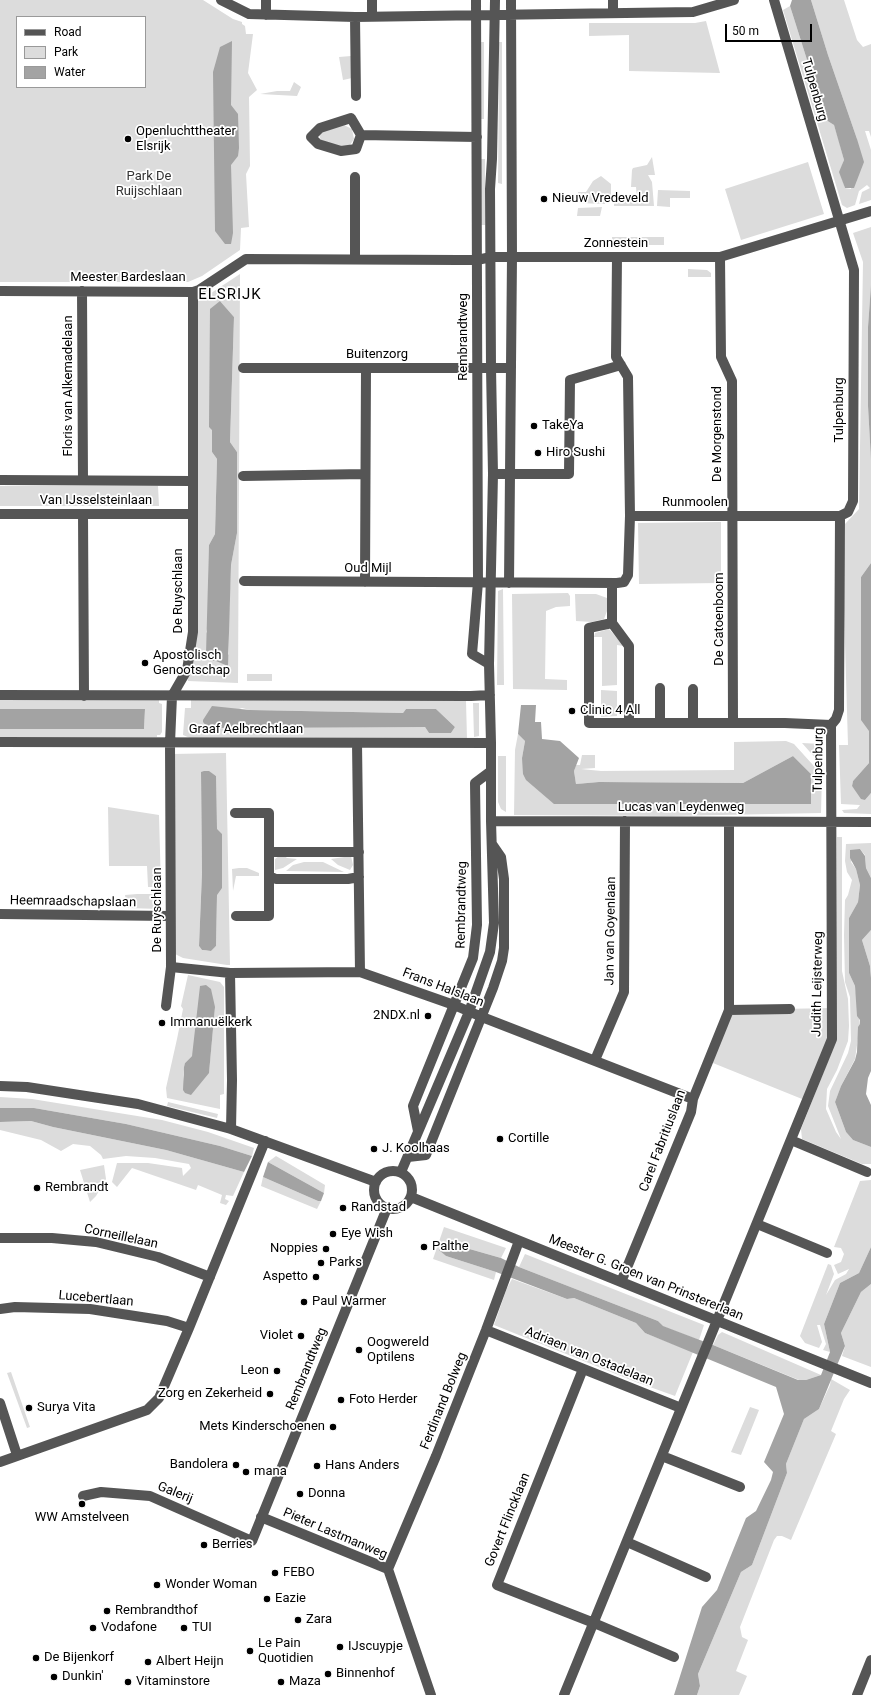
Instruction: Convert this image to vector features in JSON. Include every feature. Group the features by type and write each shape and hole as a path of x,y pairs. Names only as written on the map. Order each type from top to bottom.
{"street":[{"path":"221,0 249,14 355,17 693,12 734,0"},
{"path":"266,0 266,15"},
{"path":"372,0 372,16"},
{"name":"Rembrandtweg","path":"476,0 478,582 472,654 490,664"},
{"name":"Rembrandtweg","path":"401,1172 469,1012 490,952 494,923 491,821 490,695 493,474 490,189 495,0"},
{"path":"509,582 512,257 511,0"},
{"path":"614,0 614,13"},
{"name":"Tulpenburg","path":"774,0 854,270 853,501 848,512 840,516 839,710 836,719 831,724 831,822"},
{"path":"355,17 356,96"},
{"path":"351,118 360,135 356,149 341,151 318,144 311,137 320,128 351,118"},
{"path":"360,135 477,137"},
{"path":"355,177 355,259"},
{"name":"Zonnestein","path":"246,259 477,260 491,257 720,257 871,211"},
{"path":"491,582 612,583 624,582 628,575 630,516 628,377 616,356 616,257"},
{"name":"De Morgenstond","path":"720,257 720,357 732,381 732,516"},
{"name":"Meester Bardeslaan","path":"0,291 193,292 199,290 246,259"},
{"name":"Floris van Alkemadelaan","path":"82,291 83,480"},
{"name":"De Ruyschlaan","path":"166,1006 171,967 170,743 172,696 187,670 193,632 193,292"},
{"path":"493,474 569,474 570,380 621,365"},
{"name":"Buitenzorg","path":"244,368 511,368"},
{"path":"366,368 366,582"},
{"path":"243,476 365,474"},
{"name":"Van IJsselsteinlaan","path":"0,480 192,481"},
{"name":"Van IJsselsteinlaan","path":"0,514 192,514"},
{"path":"83,514 84,696"},
{"name":"Runmoolen","path":"630,516 840,516"},
{"name":"De Catoenboom","path":"732,516 733,723"},
{"name":"Oud Mijl","path":"244,581 491,582"},
{"path":"612,583 612,623 630,646 629,723"},
{"path":"612,623 589,628 589,723 831,724"},
{"path":"660,688 660,723"},
{"path":"693,689 693,723"},
{"path":"0,695 490,695"},
{"name":"Graaf Aelbrechtlaan","path":"0,742 491,743"},
{"path":"357,743 360,972"},
{"name":"Rembrandtweg","path":"418,1131 413,1106 473,958 477,931 475,783 491,771"},
{"path":"235,812 269,812 269,916 236,916"},
{"name":"Lucas van Leydenweg","path":"491,821 871,822"},
{"name":"Jan van Goyenlaan","path":"595,1060 624,992 625,821"},
{"name":"Carel Fabritiuslaan","path":"621,1282 691,1112 693,1098 729,1010 729,822"},
{"name":"Judith Leijsterweg","path":"564,1695 832,1039 831,822"},
{"name":"Rembrandtweg","path":"408,1156 426,1155 482,1017 502,961 504,948 504,879 501,857 492,844"},
{"path":"269,852 359,852"},
{"path":"269,876 276,879 348,879 359,877"},
{"name":"Heemraadschapslaan","path":"0,914 170,916"},
{"name":"Frans Halslaan","path":"171,967 230,973 360,972 454,1005 693,1098"},
{"path":"230,973 232,1080 231,1129"},
{"path":"729,1010 790,1009"},
{"path":"0,1086 27,1087 138,1104 231,1129 376,1182"},
{"path":"791,1140 867,1172"},
{"path":"0,1462 147,1410 159,1398 210,1278 265,1141"},
{"path":"387,1172 401,1172 411,1182 411,1197 404,1206 399,1208 387,1208 381,1204 375,1194 376,1182 387,1172"},
{"name":"Meester G. Groen van Prinstererlaan","path":"411,1197 871,1382"},
{"name":"Rembrandtweg","path":"252,1540 387,1208"},
{"path":"757,1224 827,1253"},
{"name":"Corneillelaan","path":"0,1238 52,1238 96,1242 158,1258 210,1278"},
{"name":"Ferdinand Bolweg","path":"388,1570 436,1456 486,1330 519,1241"},
{"name":"Lucebertlaan","path":"0,1309 15,1307 90,1309 167,1321 189,1328"},
{"name":"Adriaen van Ostadelaan","path":"486,1330 682,1408"},
{"name":"Govert Flincklaan","path":"583,1369 497,1585 594,1623"},
{"path":"0,1403 17,1455"},
{"path":"662,1456 740,1487"},
{"name":"Galerij","path":"83,1496 101,1492 150,1496 252,1540"},
{"name":"Pieter Lastmanweg","path":"261,1517 388,1570 431,1695"},
{"path":"627,1542 706,1577"},
{"path":"594,1623 674,1657"},
{"path":"857,1695 871,1660"}],"green space":[{"name":"Park De Ruijschlaan","path":"0,0 203,0 233,19 242,22 245,26 246,34 253,34 248,73 257,90 249,97 250,166 246,174 249,227 241,228 240,250 202,276 188,282 0,282"},
{"path":"811,0 844,0 857,40 863,47 871,44 871,137 869,131 865,131 871,150 871,200 859,204 862,192 870,188 867,185 859,191 855,205 847,208 842,205 783,10 790,6 826,120 834,125 839,141 844,160 840,172 845,188 851,189 857,139"},
{"path":"706,21 720,73 629,71 629,35 589,36 589,23 695,23"},
{"path":"480,42 484,42 484,119 480,119"},
{"path":"499,42 502,42 502,184 498,183"},
{"path":"351,56 352,78 343,80 339,57"},
{"path":"294,82 301,87 297,96 260,94 277,91 290,91"},
{"path":"344,125 352,129 354,139 350,145 343,147 321,141 319,134 320,131"},
{"path":"652,157 655,175 648,175 652,182 654,206 614,206 614,198 637,198 636,187 631,187 632,170 633,168 647,165"},
{"path":"481,159 485,159 485,225 480,225"},
{"path":"808,162 824,214 741,240 725,189"},
{"path":"601,176 611,184 611,198 605,198 605,204 578,203 578,192 586,192 593,181"},
{"path":"658,190 690,191 690,198 670,198 670,207 657,206"},
{"path":"602,207 600,216 577,216 578,208"},
{"path":"871,227 871,285 868,327 868,406 871,460 871,563 861,577 869,731 869,763 853,781 852,786 865,800 871,793 871,814 844,813 842,810 857,809 860,805 841,804 839,745 848,745 843,576 845,524 859,509 863,262 853,233"},
{"path":"612,237 664,237 664,245 612,245"},
{"path":"688,269 707,270 711,273 711,277 688,277"},
{"path":"240,274 238,683 188,681 187,674 191,622 197,300 199,301","holes":["220,301 234,317 230,442 237,452 237,533 231,565 229,655 206,632 208,626 209,545 215,534 217,459 212,452 212,430"]},
{"path":"0,486 158,486 159,506 0,506"},
{"path":"721,522 721,583 639,584 638,523"},
{"path":"503,589 504,685 497,685 498,591"},
{"path":"568,593 570,596 570,606 556,607 546,611 545,679 567,680 567,690 513,689 512,594"},
{"path":"575,594 596,594 607,598 607,611 604,619 592,622 576,621"},
{"path":"609,629 624,646 617,645 617,685 602,686 602,637 594,637 595,633"},
{"path":"247,674 272,674 272,681 247,681"},
{"path":"601,690 617,691 617,716 601,717"},
{"path":"0,700 159,700 159,703 162,704 162,732 160,735 157,735 157,737 0,737 0,729 144,729 145,710 0,709"},
{"path":"191,700 466,701 467,739 190,738 183,735 185,708 191,708","holes":["242,708 250,710 403,713 406,709 436,709 455,727 451,733 429,733 425,727 203,722"]},
{"path":"473,703 479,703 479,736 474,737"},
{"path":"518,734 525,741 522,758 555,804 810,804 811,774 793,756 743,783 599,782 576,784 574,771 576,765 580,765 582,755 595,755 595,768 581,769 601,771 734,770 734,742 786,741 794,744 822,775 821,813 671,816 514,815 515,750"},
{"path":"802,743 822,744 822,760 817,760"},
{"path":"226,753 230,965 183,958 175,954 172,754","holes":["208,771 216,776 216,946 211,951 207,951 202,950 199,946 202,873 201,773"]},
{"path":"498,756 506,756 506,812 501,809 498,802"},
{"path":"108,807 159,815 161,887 148,887 147,866 109,866"},
{"path":"837,837 842,837 842,971 848,999 849,1026 848,1041 837,1070 827,1089 826,1109 836,1132 841,1139 828,1106 830,1091 848,1053 851,1041 850,997 845,982 844,935 845,900 852,880 847,872 845,861 846,844 871,843 871,878 866,868 865,855 860,849 851,862 856,869 860,885 858,902 849,918 849,973 855,986 860,1024 855,1059 841,1086 835,1102 846,1132 853,1140 871,1147 871,1164 862,1164 802,1139 801,1129 836,1041"},
{"path":"282,854 287,858 297,859 283,868 275,870 275,859"},
{"path":"351,856 353,865 350,870 338,865 331,859"},
{"path":"304,862 323,862 344,872 286,871 293,865"},
{"path":"247,868 259,873 259,876 236,876 233,891 232,869"},
{"path":"160,894 160,909 127,908 125,895"},
{"path":"871,930 871,978 870,966 862,940"},
{"path":"188,975 220,982 224,987 224,1094 220,1095 220,1109 167,1098 166,1088 183,1009 181,1006","holes":["215,1007 209,1072 185,1093 183,1075 185,1063 192,1056"]},
{"path":"832,1008 833,1034 807,1101 708,1061 729,1010"},
{"path":"0,1097 32,1099 162,1120 208,1132 254,1148 252,1156 220,1146 126,1124 34,1108 0,1108"},
{"path":"168,1102 218,1114 217,1118 167,1106"},
{"path":"31,1121 53,1127 166,1150 244,1172 233,1196 226,1195 225,1199 229,1201 226,1205 220,1203 222,1195 198,1185 196,1190 132,1168 117,1187 112,1182 117,1163 148,1163 182,1168 183,1176 191,1168 189,1164 155,1158 126,1156 103,1159 101,1155 90,1146 73,1144 61,1151 41,1140 0,1130 0,1122"},
{"path":"276,1156 325,1185 324,1193 268,1162"},
{"path":"104,1165 106,1179 96,1196 90,1202 80,1170"},
{"path":"263,1177 321,1201 317,1209 261,1186"},
{"path":"871,1180 871,1247 859,1273 840,1283 824,1324 830,1352 823,1350 826,1344 820,1325 817,1325 822,1342 819,1348 805,1343 800,1336 828,1264 831,1265 834,1274 826,1295 835,1280 846,1274 849,1269 838,1274 834,1265 841,1262 844,1254 841,1248 834,1247 860,1181"},
{"path":"444,1227 506,1248 501,1258 452,1244 442,1243 439,1249 446,1256 496,1272 494,1280 433,1259"},
{"path":"525,1254 704,1325 699,1340 662,1326 658,1321 519,1267"},
{"path":"512,1279 567,1299 574,1298 636,1323 645,1333 693,1352 675,1396 636,1382 494,1325 507,1288"},
{"path":"871,1284 871,1367 842,1356 845,1346 841,1333 861,1292"},
{"path":"722,1332 821,1375 806,1380 799,1380 713,1345 718,1335"},
{"path":"11,1372 30,1427 27,1428 7,1373"},
{"path":"831,1379 850,1390 844,1399 831,1431 836,1434 791,1540 782,1536 777,1536 774,1540 740,1627 742,1637 748,1640 736,1671 747,1676 739,1695 697,1695 700,1686 698,1674 741,1572 752,1565 787,1473 786,1464 804,1419 819,1409 830,1385"},
{"path":"750,1407 759,1410 741,1455 731,1452"}],"water":[{"path":"792,0 811,0 857,139 864,162 854,188 845,188 839,172 844,160 834,125 826,120 790,6"},
{"path":"232,41 231,105 238,114 239,148 238,156 231,165 233,233 231,244 225,244 215,231 213,72 220,47"},
{"path":"871,285 871,460 868,406 868,327"},
{"path":"220,301 234,317 230,442 237,452 237,533 231,565 228,666 216,661 211,661 206,654 209,545 215,534 217,459 212,452 212,430 209,427 210,309"},
{"path":"871,563 871,793 865,800 861,799 852,786 853,781 869,763 869,731 861,720 861,577"},
{"path":"521,705 536,705 535,722 541,722 542,739 560,741 579,758 574,771 576,784 599,782 743,783 793,756 811,774 811,804 554,804 526,780 523,774 522,758 525,741 518,734"},
{"path":"212,706 250,710 403,713 406,709 436,709 455,727 451,733 429,733 425,727 208,728 203,720"},
{"path":"0,709 145,709 144,729 0,729"},
{"path":"209,771 216,776 217,829 222,834 222,888 217,895 216,946 211,951 202,950 199,946 202,873 201,772"},
{"path":"860,849 865,856 866,868 871,878 871,930 862,940 870,966 871,978 871,1071 868,1078 866,1094 871,1105 871,1147 853,1140 846,1132 835,1102 841,1086 855,1060 857,1052 858,1027 860,1024 860,1020 857,1016 855,986 849,973 849,918 858,902 860,885 856,869 850,858 850,850"},
{"path":"206,985 211,989 215,1007 209,1073 191,1095 185,1093 183,1090 184,1067 185,1063 192,1056 200,986"},
{"path":"0,1108 34,1108 126,1124 220,1146 252,1156 244,1172 166,1150 53,1127 31,1121 0,1122"},
{"path":"268,1162 324,1193 321,1201 263,1177"},
{"path":"441,1243 452,1244 501,1258 519,1267 658,1321 663,1326 798,1380 806,1380 821,1375 830,1352 824,1324 840,1283 859,1273 871,1247 871,1284 861,1292 841,1333 845,1346 819,1409 804,1419 786,1464 787,1473 752,1565 741,1572 698,1674 700,1686 697,1695 674,1695 702,1607 717,1590 746,1518 756,1511 771,1480 773,1472 764,1462 784,1414 776,1387 645,1333 636,1323 574,1298 567,1299 496,1272 446,1256 439,1250"}],"place":[{"name":"Openluchttheater Elsrijk","path":"128,139"},
{"name":"Nieuw Vredeveld","path":"544,199"},
{"name":"TakeYa","path":"534,426"},
{"name":"Hiro Sushi","path":"538,453"},
{"name":"Apostolisch Genootschap","path":"145,663"},
{"name":"Clinic 4 All","path":"572,711"},
{"name":"2NDX.nl","path":"428,1016"},
{"name":"Immanuëlkerk","path":"162,1023"},
{"name":"Cortille","path":"500,1139"},
{"name":"J. Koolhaas","path":"374,1149"},
{"name":"Rembrandt","path":"37,1188"},
{"name":"Randstad","path":"343,1208"},
{"name":"Eye Wish","path":"333,1234"},
{"name":"Palthe","path":"424,1247"},
{"name":"Noppies","path":"326,1249"},
{"name":"Parks","path":"321,1263"},
{"name":"Aspetto","path":"316,1277"},
{"name":"Paul Warmer","path":"304,1302"},
{"name":"Violet","path":"301,1336"},
{"name":"Oogwereld Optilens","path":"359,1350"},
{"name":"Leon","path":"277,1371"},
{"name":"Zorg en Zekerheid","path":"270,1394"},
{"name":"Foto Herder","path":"341,1400"},
{"name":"Surya Vita","path":"29,1408"},
{"name":"Mets Kinderschoenen","path":"333,1427"},
{"name":"Bandolera","path":"236,1465"},
{"name":"Hans Anders","path":"317,1466"},
{"name":"mana","path":"246,1472"},
{"name":"Donna","path":"300,1494"},
{"name":"WW Amstelveen","path":"82,1504"},
{"name":"Berries","path":"204,1545"},
{"name":"FEBO","path":"275,1573"},
{"name":"Wonder Woman","path":"157,1585"},
{"name":"Eazie","path":"267,1599"},
{"name":"Rembrandthof","path":"107,1611"},
{"name":"Zara","path":"298,1620"},
{"name":"Vodafone","path":"93,1628"},
{"name":"TUI","path":"184,1628"},
{"name":"IJscuypje","path":"340,1647"},
{"name":"Le Pain Quotidien","path":"250,1651"},
{"name":"De Bijenkorf","path":"36,1658"},
{"name":"Albert Heijn","path":"148,1662"},
{"name":"Binnenhof","path":"328,1674"},
{"name":"Dunkin'","path":"54,1677"},
{"name":"Vitaminstore","path":"128,1682"},
{"name":"Maza","path":"281,1682"}],"district":[{"name":"ELSRIJK","path":"230,295"}]}
